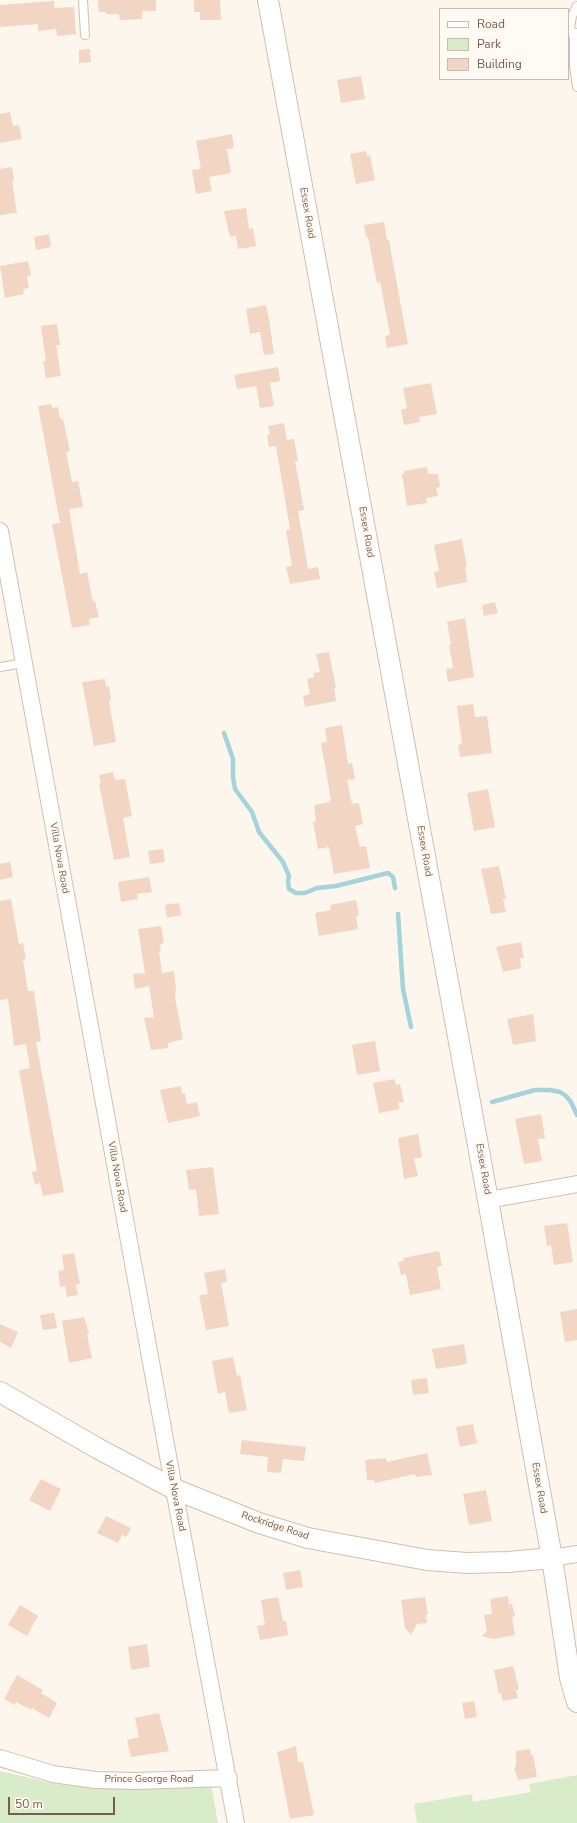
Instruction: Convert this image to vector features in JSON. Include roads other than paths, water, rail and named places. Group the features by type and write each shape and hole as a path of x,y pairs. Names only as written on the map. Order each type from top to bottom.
{"street":[{"name":"Essex Road","path":"268,0 488,1200 552,1558 570,1678 577,1702"},
{"name":"Villa Nova Road","path":"0,531 236,1823"},
{"path":"488,1200 577,1184"},
{"name":"Rockridge Road","path":"0,1392 97,1448 174,1489 259,1523 308,1538 427,1560 508,1562 577,1554"},
{"name":"Prince George Road","path":"0,1758 53,1774 95,1780 136,1781 229,1778"}],"lane":[{"path":"83,0 85,35"},
{"path":"577,6 572,16 570,26 576,35 574,66 577,87"},
{"path":"0,667 24,663"}],"waterway":[{"path":"224,733 233,759 235,789 252,812 259,832 283,862 289,876 289,889 296,893 305,893 317,888 336,886 388,873 393,877 395,888"},
{"path":"398,914 403,989 411,1027"},
{"path":"492,1102 535,1090 550,1090 560,1092 566,1096 571,1102 577,1115"}]}
